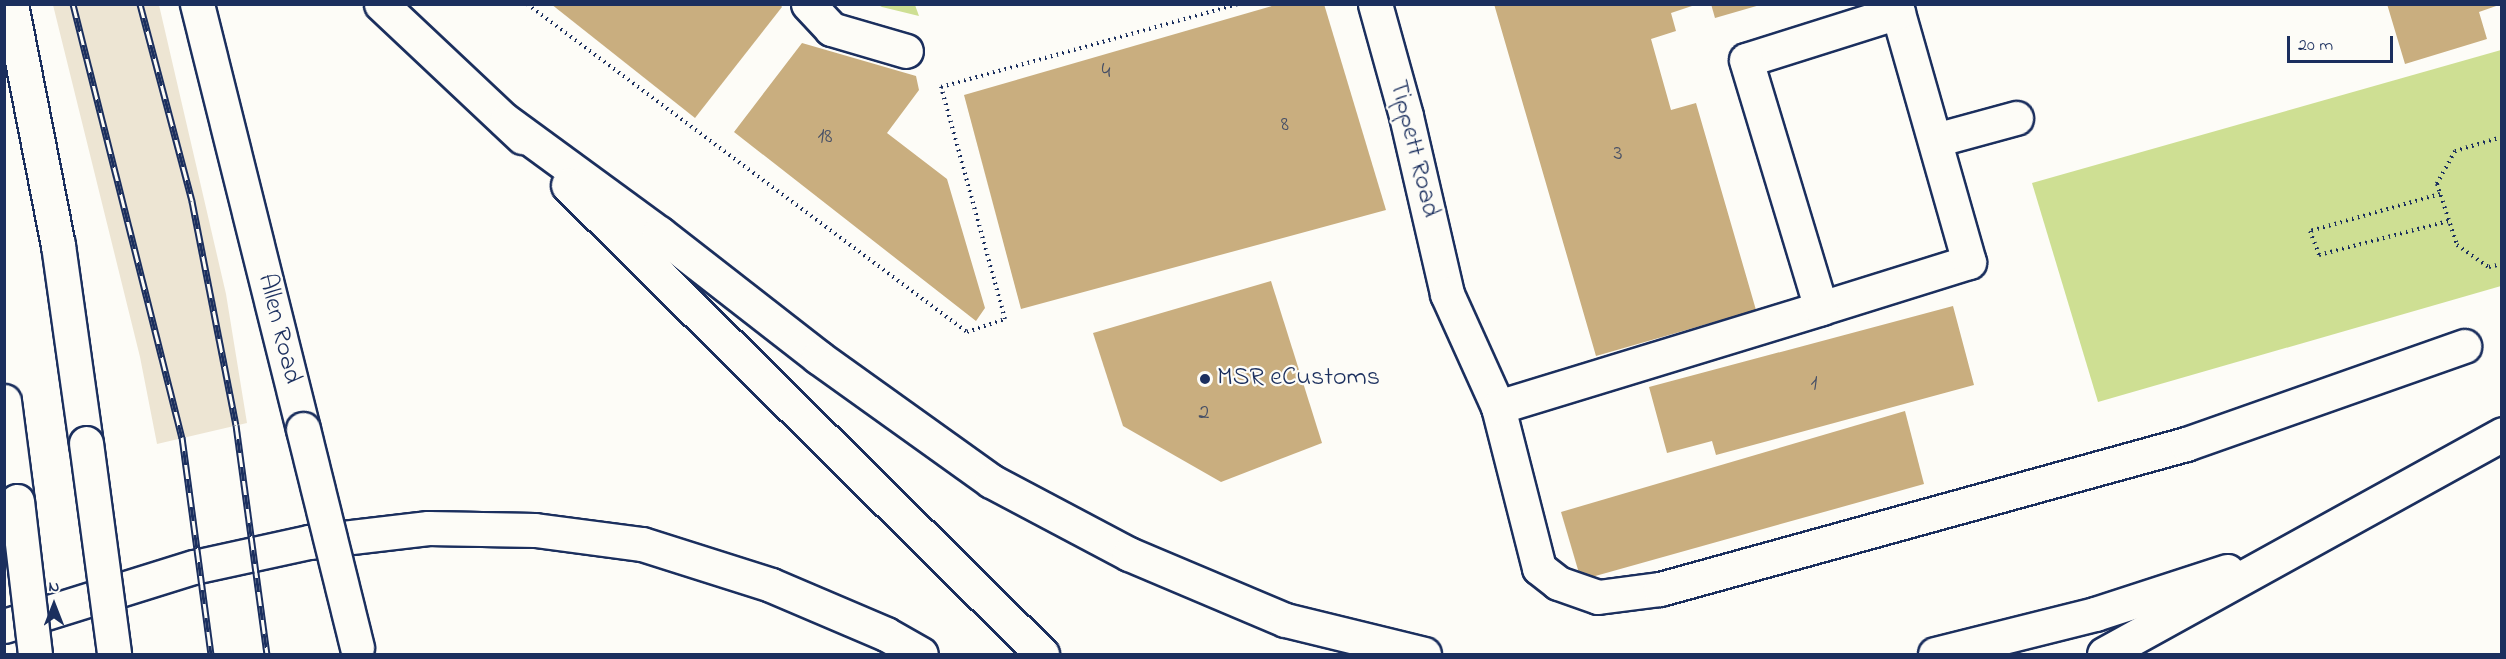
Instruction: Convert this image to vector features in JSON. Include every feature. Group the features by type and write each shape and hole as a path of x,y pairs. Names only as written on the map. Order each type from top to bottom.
{"main road":[{"path":"11,4 58,245 114,654"},
{"name":"Allen Road","path":"197,4 358,651"},
{"path":"381,4 506,121 637,258 1042,654"},
{"path":"808,4 831,28 906,51"},
{"name":"Tippett Road","path":"1375,4 1406,116 1447,294 1498,407 1539,568 1558,583 1598,597 1660,589 2186,444 2464,346"},
{"path":"1498,407 1821,308 1969,262 1898,12 1746,60 1821,308"},
{"path":"1935,140 2016,118"},
{"path":"506,121 659,233 818,357 991,481 1129,554 1285,620 1424,654"},
{"path":"4,401 35,654"},
{"path":"2104,654 2502,434"},
{"path":"4,626 194,567 309,542 428,528 535,530 642,544 750,578 886,634 921,654"},
{"path":"1935,654 2095,614 2324,534"}],"path":[{"path":"527,4 967,332 1005,319 941,87 1239,4"},
{"path":"2502,137 2455,151 2438,184 2457,245 2489,267 2502,264"},
{"path":"2440,194 2310,231 2319,255 2448,221"}],"shaded area":[{"path":"53,5 159,5 226,294 247,423 157,444 140,357"}],"green space":[{"path":"878,5 915,5 919,16 882,7"},
{"path":"2501,50 2501,286 2098,402 2032,183"}],"building":[{"path":"551,4 780,4 782,7 695,118"},
{"path":"1279,4 1324,4 1386,210 1021,309 964,95"},
{"path":"1494,4 1698,4 1671,13 1676,31 1651,39 1671,110 1696,103 1756,310 1596,356"},
{"path":"1711,4 1760,4 1760,5 1715,18"},
{"path":"2387,4 2499,5 2479,12 2487,39 2405,64"},
{"path":"802,43 916,76 919,90 887,133 947,179 985,308 976,321 734,132"},
{"name":"MSR eCustoms","path":"1271,281 1322,443 1221,482 1123,426 1093,333"},
{"path":"1953,306 1974,385 1716,455 1712,441 1667,453 1649,387"},
{"path":"1905,411 1924,484 1581,580 1561,512"}],"railway":[{"path":"73,4 182,437 211,654"},
{"path":"140,4 192,201 236,425 267,654"}],"place":[{"name":"MSR eCustoms","path":"1205,379"}]}
